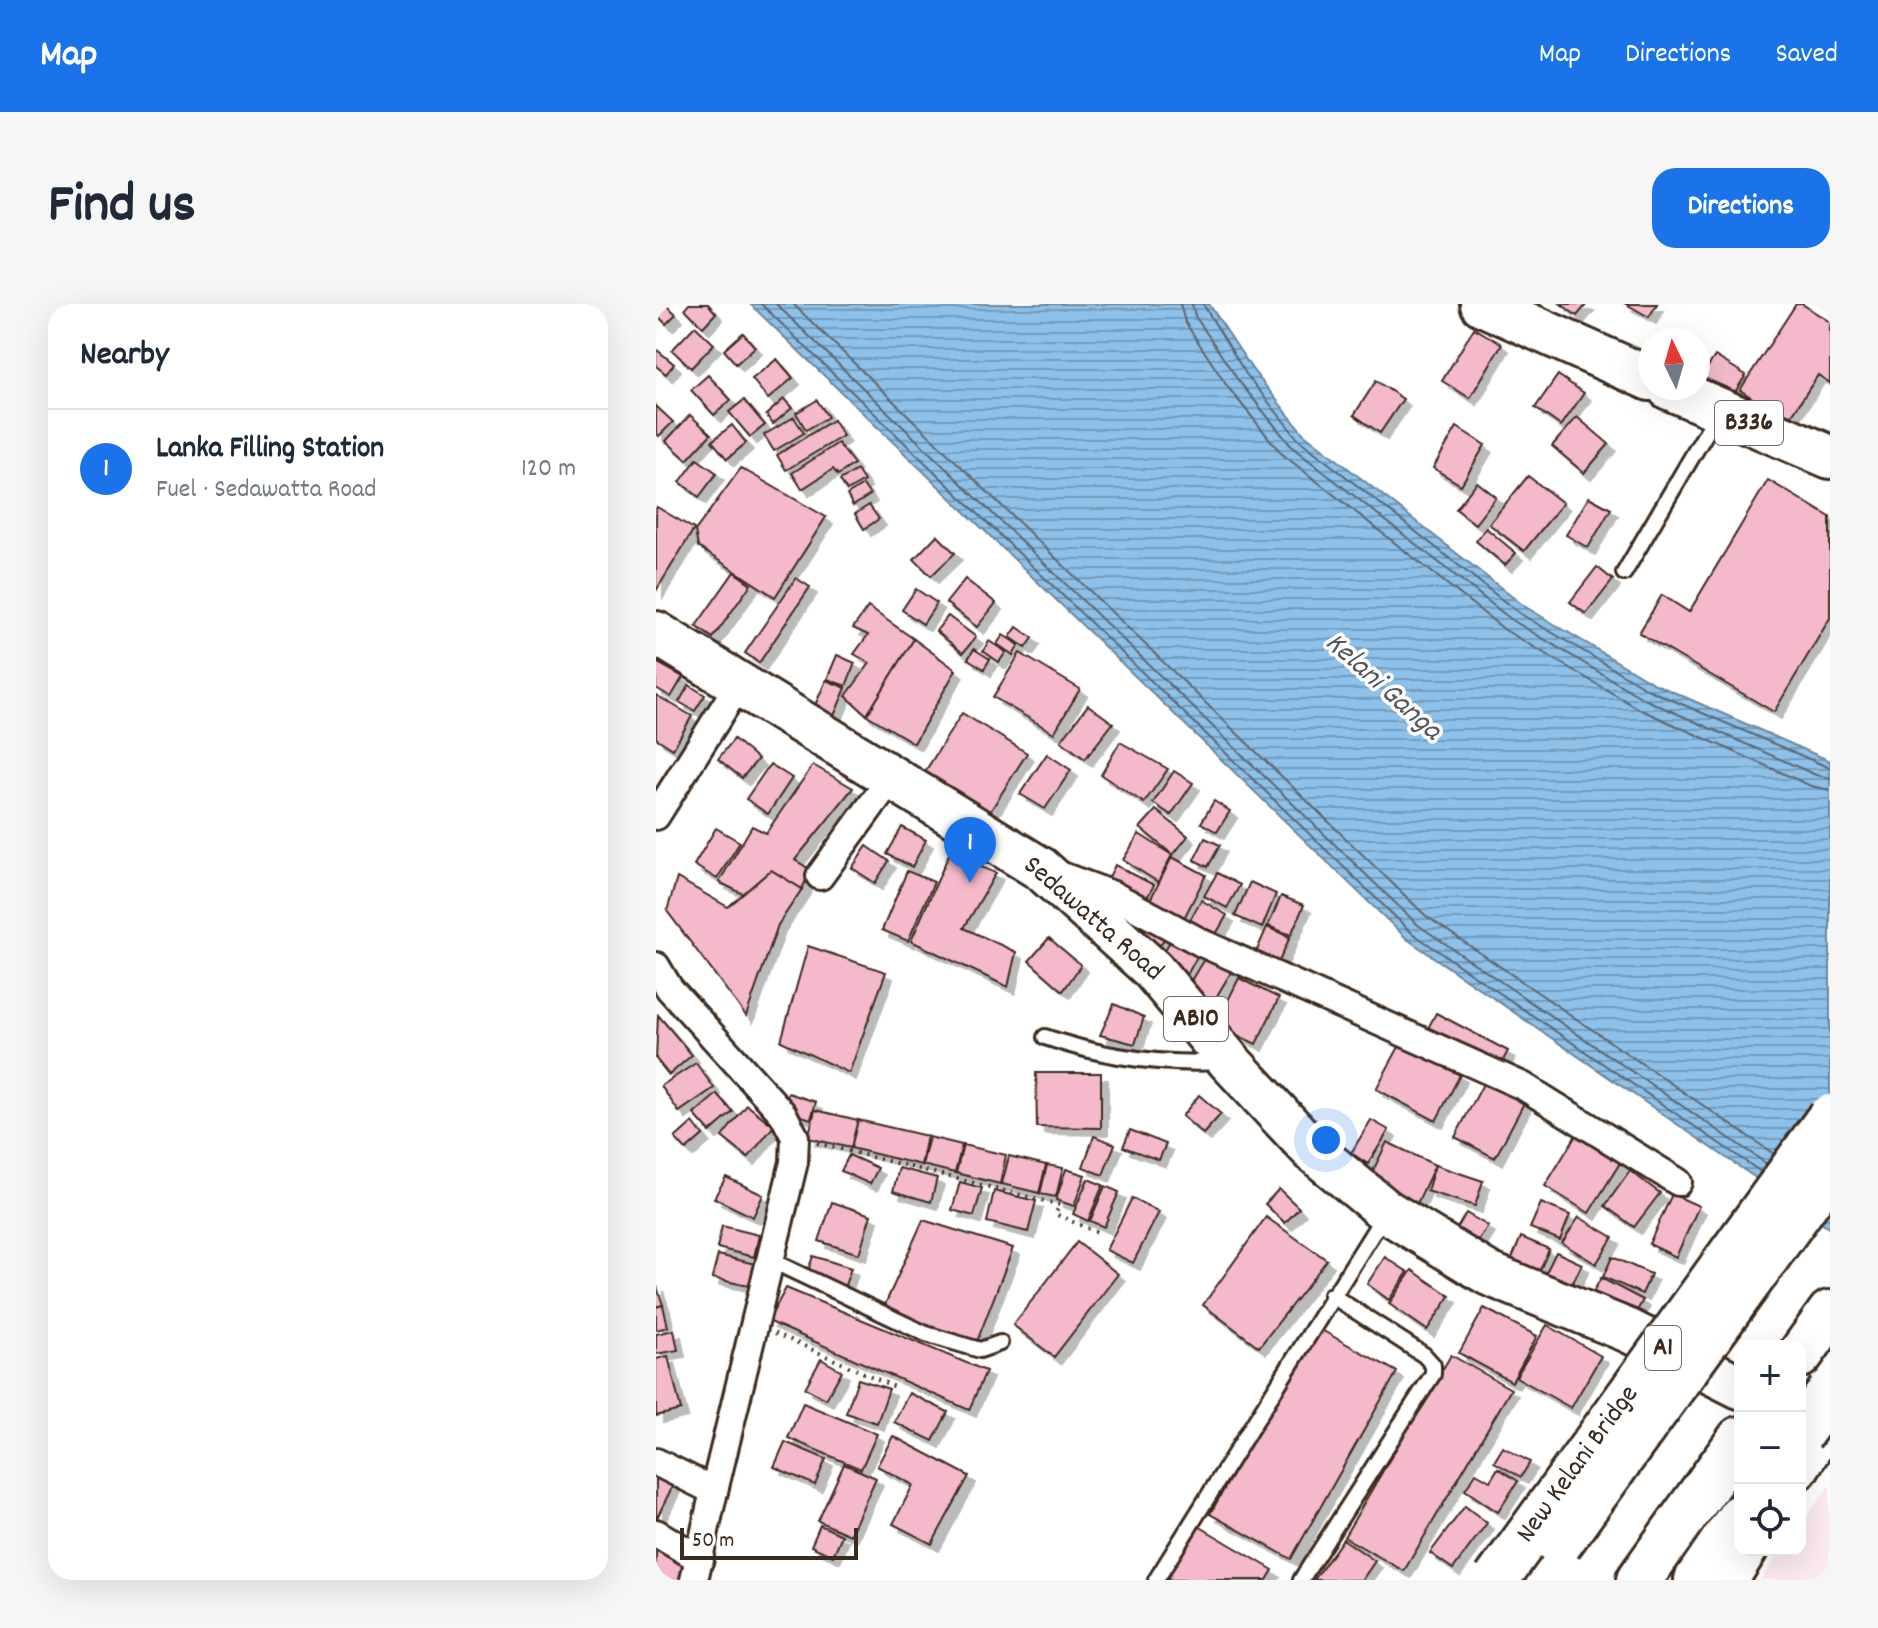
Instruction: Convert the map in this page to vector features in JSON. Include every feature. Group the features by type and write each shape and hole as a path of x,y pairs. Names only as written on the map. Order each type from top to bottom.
{"highway":[{"name":"New Kelani Bridge","path":"1496,1580 1830,1117"},
{"name":"New Kelani Bridge","path":"1534,1580 1830,1170"},
{"path":"1806,1347 1830,1313"},
{"path":"1639,1580 1734,1447"},
{"path":"1697,1580 1734,1526"}],"main road":[{"path":"1482,304 1638,374"},
{"name":"B336","path":"1696,400 1830,457"},
{"name":"Sedawatta Road","path":"656,633 1041,869 1152,969 1230,1062 1313,1151 1386,1211 1489,1274 1629,1331 1734,1384"}],"street":[{"path":"656,816 739,684"},
{"path":"820,876 892,777"},
{"path":"1041,869 1113,895 1202,943 1523,1086 1678,1182"},
{"path":"656,966 669,988 783,1114 795,1137 794,1162 697,1570 656,1533"},
{"path":"1806,1453 1817,1421"},
{"path":"656,1462 714,1491"},
{"path":"1731,1580 1746,1556"}],"lane":[{"path":"1624,573 1719,410"},
{"path":"1045,1037 1075,1047 1176,1064 1230,1062"},
{"path":"1156,1580 1386,1211"},
{"path":"770,1260 926,1334 980,1350 1000,1343"},
{"path":"1301,1580 1433,1374 1433,1365 1424,1355 1331,1295"}],"path":[{"path":"795,1137 1060,1205 1055,1214 1098,1233"},
{"path":"755,1324 895,1387"}],"shaded area":[{"path":"1830,1485 1830,1580 1760,1580 1778,1556 1806,1556 1806,1517"}],"water":[{"name":"Kelani Ganga","path":"750,304 1209,304 1252,369 1303,433 1524,606 1653,683 1830,761 1830,1229 1407,939"}],"building":[{"path":"656,304 665,304 676,314 666,324 656,314"},
{"path":"689,304 708,304 716,313 703,327 685,309"},
{"path":"1561,304 1587,304 1577,316"},
{"path":"1626,304 1657,304 1649,317"},
{"path":"1796,304 1802,304 1830,322 1830,383 1818,375 1788,421 1740,390"},
{"path":"695,326 714,344 691,368 672,350"},
{"path":"1474,328 1502,344 1470,398 1442,381"},
{"path":"743,333 755,347 736,364 724,350"},
{"path":"656,349 674,364 666,374 656,366"},
{"path":"1715,356 1746,375 1726,406 1710,392 1710,364"},
{"path":"777,359 793,378 768,399 752,379"},
{"path":"708,375 731,400 714,415 691,390"},
{"path":"1558,375 1584,393 1561,426 1535,408"},
{"path":"1376,381 1403,399 1380,433 1354,415"},
{"path":"784,399 792,408 773,424 766,415"},
{"path":"744,400 765,425 750,437 729,412"},
{"path":"817,400 828,417 806,430 796,413"},
{"path":"656,406 673,422 659,436 656,433"},
{"path":"690,415 711,434 687,460 666,441"},
{"path":"794,417 804,433 774,451 764,435"},
{"path":"1577,417 1609,444 1584,473 1552,446"},
{"path":"833,420 843,436 786,470 777,455"},
{"path":"732,425 746,443 727,459 712,441"},
{"path":"1457,427 1485,445 1461,485 1433,468"},
{"path":"838,443 854,464 838,475 833,469 802,489 792,473"},
{"path":"697,459 717,473 699,497 680,482"},
{"path":"741,468 826,517 775,597 698,547 695,531"},
{"path":"857,470 864,481 847,491 840,480"},
{"path":"1528,476 1563,503 1524,551 1489,524"},
{"path":"1768,480 1830,517 1830,618 1774,712 1639,633 1662,595 1689,612"},
{"path":"1477,482 1496,497 1475,524 1456,509"},
{"path":"863,485 870,495 853,506 847,495"},
{"path":"1589,497 1611,509 1588,548 1566,535"},
{"path":"869,505 879,519 864,529 855,514"},
{"path":"656,509 694,529 656,591"},
{"path":"1486,528 1516,553 1505,565 1476,541"},
{"path":"937,535 955,553 931,576 914,559"},
{"path":"1597,567 1613,580 1586,614 1570,602"},
{"path":"734,572 751,584 713,638 696,626"},
{"path":"796,578 810,587 759,663 745,653"},
{"path":"965,579 996,603 977,627 946,603"},
{"path":"916,589 937,603 923,624 902,610"},
{"path":"868,607 914,639 867,715 846,696 870,663 854,654 868,635 853,628"},
{"path":"948,616 976,637 963,653 936,631"},
{"path":"1017,627 1033,638 1026,648 1010,637"},
{"path":"1003,635 1019,645 1013,655 997,644"},
{"path":"914,639 956,670 914,743 867,715"},
{"path":"989,641 1006,652 999,662 983,651"},
{"path":"974,649 990,659 984,669 968,659"},
{"path":"1020,653 1080,689 1054,733 993,697"},
{"path":"837,655 855,663 846,686 827,679"},
{"path":"656,662 683,677 671,697 656,688"},
{"path":"826,680 846,688 833,718 813,710"},
{"path":"689,685 705,695 695,711 679,702"},
{"path":"656,695 692,716 673,749 656,738"},
{"path":"1088,705 1113,723 1085,759 1061,741"},
{"path":"962,713 1027,753 981,826 916,786"},
{"path":"734,739 758,759 742,778 718,759"},
{"path":"1120,742 1168,769 1144,803 1101,775"},
{"path":"1047,754 1071,770 1045,809 1020,794"},
{"path":"770,764 792,778 768,814 746,799"},
{"path":"813,765 853,788 795,860 811,870 802,889 771,870 743,894 719,882 752,826 766,833"},
{"path":"1174,771 1193,783 1171,815 1153,803"},
{"path":"1214,801 1230,811 1217,832 1201,823"},
{"path":"1156,810 1188,836 1173,855 1140,828"},
{"path":"902,827 926,840 912,867 887,854"},
{"path":"716,828 740,842 717,879 694,865"},
{"path":"1139,834 1172,855 1158,882 1123,860"},
{"path":"1205,838 1220,845 1208,867 1194,860"},
{"path":"867,846 889,861 875,883 852,868"},
{"path":"949,854 996,873 964,928 1016,952 1008,987 911,941"},
{"path":"1172,857 1206,875 1181,924 1147,906"},
{"path":"1115,865 1154,885 1143,905 1105,885"},
{"path":"771,870 802,889 778,925 746,1016 667,911 677,878 728,907"},
{"path":"907,871 934,882 908,941 882,930"},
{"path":"1217,873 1240,885 1227,908 1204,896"},
{"path":"1250,882 1276,894 1262,928 1235,916"},
{"path":"1281,896 1304,905 1291,935 1268,926"},
{"path":"1201,900 1227,915 1212,941 1186,927"},
{"path":"1147,921 1167,935 1152,956 1132,942"},
{"path":"1267,927 1290,937 1277,966 1254,957"},
{"path":"1049,938 1081,965 1063,991 1029,961"},
{"path":"1172,938 1199,953 1187,975 1159,960"},
{"path":"808,946 886,972 849,1073 781,1041"},
{"path":"1207,954 1233,969 1209,1009 1183,994"},
{"path":"1239,978 1279,998 1256,1044 1216,1025"},
{"path":"1114,1004 1144,1017 1135,1044 1100,1035"},
{"path":"1436,1013 1508,1051 1498,1070 1426,1032"},
{"path":"658,1015 692,1055 669,1075 656,1059"},
{"path":"1401,1043 1460,1075 1436,1121 1376,1089"},
{"path":"696,1063 714,1088 679,1112 661,1086"},
{"path":"1036,1073 1101,1073 1101,1128 1037,1127"},
{"path":"1484,1082 1524,1103 1495,1158 1455,1137"},
{"path":"788,1093 816,1102 811,1119 783,1110"},
{"path":"717,1094 733,1112 710,1132 694,1114"},
{"path":"1199,1095 1221,1114 1203,1134 1182,1116"},
{"path":"747,1105 774,1126 748,1158 722,1137"},
{"path":"815,1110 858,1120 851,1148 808,1138"},
{"path":"858,1120 927,1136 921,1165 851,1148"},
{"path":"1371,1120 1389,1130 1368,1164 1351,1153"},
{"path":"693,1122 703,1135 686,1150 675,1138"},
{"path":"1130,1130 1166,1144 1159,1160 1123,1147"},
{"path":"1578,1132 1623,1158 1589,1213 1545,1186"},
{"path":"1094,1136 1115,1144 1103,1175 1083,1167"},
{"path":"929,1137 962,1145 955,1173 922,1165"},
{"path":"1387,1142 1435,1165 1414,1210 1365,1187"},
{"path":"963,1145 1006,1155 1000,1184 956,1173"},
{"path":"849,1155 878,1168 870,1184 841,1171"},
{"path":"1009,1156 1046,1165 1039,1193 1002,1184"},
{"path":"1047,1165 1063,1168 1056,1197 1040,1194"},
{"path":"1435,1165 1483,1181 1475,1206 1427,1191"},
{"path":"899,1168 937,1178 931,1202 893,1191"},
{"path":"1066,1169 1085,1175 1074,1206 1056,1200"},
{"path":"1630,1171 1660,1193 1634,1227 1605,1206"},
{"path":"726,1177 763,1195 753,1217 714,1198"},
{"path":"1088,1179 1103,1185 1088,1221 1073,1214"},
{"path":"960,1182 982,1188 974,1216 952,1210"},
{"path":"1105,1186 1119,1192 1104,1227 1090,1221"},
{"path":"1279,1189 1299,1208 1285,1223 1265,1204"},
{"path":"994,1191 1036,1201 1028,1232 987,1222"},
{"path":"1672,1194 1699,1206 1676,1257 1649,1244"},
{"path":"1132,1198 1159,1212 1133,1263 1106,1250"},
{"path":"832,1202 871,1215 859,1254 819,1241"},
{"path":"1541,1203 1570,1215 1560,1240 1530,1228"},
{"path":"1466,1213 1488,1226 1470,1254 1449,1242"},
{"path":"1266,1217 1327,1260 1259,1347 1203,1305"},
{"path":"1579,1217 1613,1237 1596,1264 1562,1243"},
{"path":"923,1220 1013,1248 976,1344 883,1309"},
{"path":"722,1226 759,1235 754,1257 717,1248"},
{"path":"1521,1237 1549,1249 1534,1284 1506,1272"},
{"path":"1077,1242 1118,1274 1054,1357 1013,1325"},
{"path":"1556,1252 1582,1264 1564,1301 1538,1289"},
{"path":"718,1255 755,1264 749,1286 712,1278"},
{"path":"813,1256 851,1268 844,1288 807,1274"},
{"path":"1385,1257 1408,1272 1389,1300 1367,1284"},
{"path":"1612,1257 1651,1274 1642,1294 1603,1277"},
{"path":"1412,1270 1450,1296 1427,1330 1389,1304"},
{"path":"1601,1278 1643,1300 1631,1322 1589,1299"},
{"path":"656,1284 663,1305 656,1307"},
{"path":"786,1288 986,1371 969,1410 768,1321"},
{"path":"663,1305 668,1327 656,1330 656,1307"},
{"path":"1484,1308 1537,1336 1512,1382 1459,1353"},
{"path":"1547,1325 1601,1356 1571,1408 1516,1377"},
{"path":"1316,1327 1397,1372 1291,1559 1210,1514"},
{"path":"674,1330 678,1350 656,1354 656,1334"},
{"path":"1451,1355 1511,1389 1404,1571 1344,1537"},
{"path":"668,1356 681,1410 656,1416 656,1359"},
{"path":"821,1359 842,1371 826,1399 805,1388"},
{"path":"858,1379 889,1389 877,1423 846,1413"},
{"path":"909,1393 948,1412 933,1441 894,1422"},
{"path":"803,1403 877,1434 861,1469 788,1438"},
{"path":"893,1436 969,1476 932,1544 893,1524 913,1485 877,1466"},
{"path":"785,1442 826,1459 815,1485 774,1467"},
{"path":"1503,1447 1530,1462 1521,1477 1494,1462"},
{"path":"844,1464 876,1478 850,1535 818,1521"},
{"path":"1498,1468 1518,1481 1498,1512 1465,1490 1476,1473 1490,1481"},
{"path":"656,1474 674,1483 656,1520"},
{"path":"1465,1506 1487,1523 1453,1569 1430,1553"},
{"path":"820,1525 842,1535 833,1556 811,1546"},
{"path":"1197,1525 1273,1570 1267,1580 1164,1580"},
{"path":"1343,1539 1375,1561 1362,1580 1314,1580"},
{"path":"656,1548 695,1573 691,1580 656,1580"}],"place":[{"name":"Lanka Filling Station","path":"970,883"}]}
